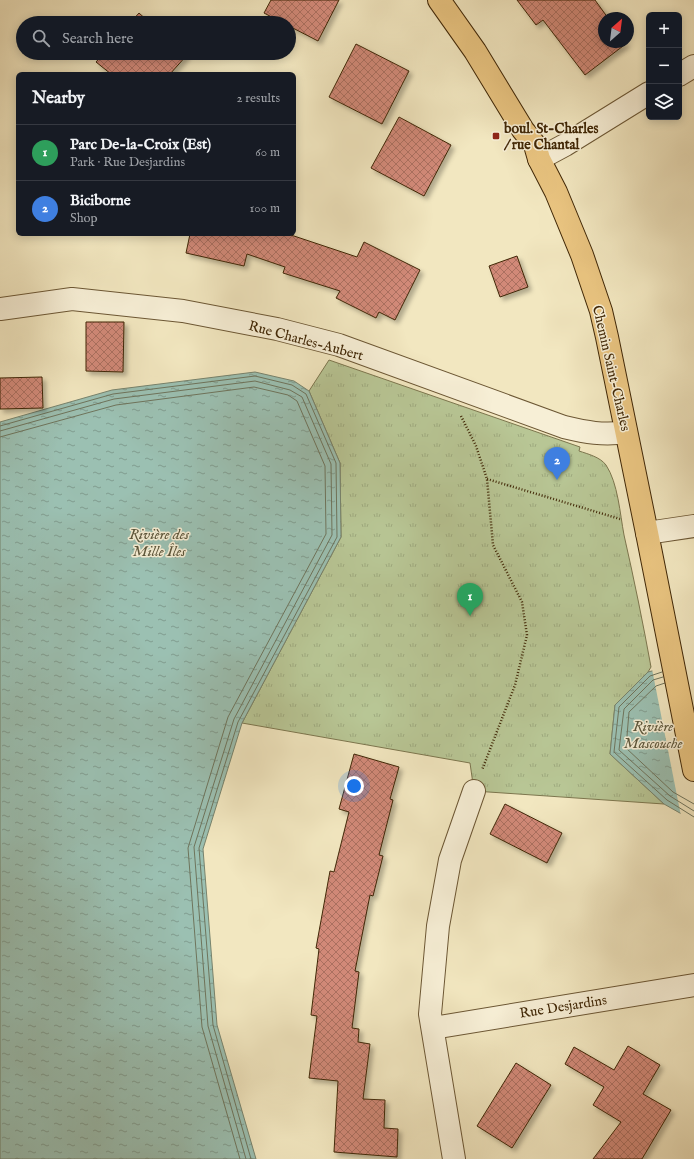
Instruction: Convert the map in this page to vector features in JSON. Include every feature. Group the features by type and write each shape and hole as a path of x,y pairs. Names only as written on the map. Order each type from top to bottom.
{"main road":[{"name":"Chemin Saint-Charles","path":"439,0 475,51 523,130 535,145 539,160 556,192 572,230 600,311 658,586 694,770"}],"street":[{"path":"682,73 694,66"},
{"path":"539,160 646,95"},
{"name":"Rue Charles-Aubert","path":"0,309 72,299 183,311 277,329 339,345 564,426 587,432 604,434 626,432"},
{"path":"647,533 694,526"},
{"path":"454,1159 430,1014 438,926 450,860 474,791"},
{"name":"Rue Desjardins","path":"433,1028 694,985"}],"path":[{"path":"445,384 476,446 486,479 493,545 522,602 527,635 515,685 474,791"},
{"path":"486,479 625,520"}],"green space":[{"path":"329,360 580,447 579,451 597,458 606,465 616,490 651,667 648,672 615,705 610,754 664,804 474,791 470,763 242,723 341,537 340,463 309,391"}],"water":[{"name":"Rivière des Mille Îles","path":"255,372 294,381 309,391 340,463 341,537 242,723 203,849 217,1025 256,1159 0,1159 0,422 112,390"},
{"name":"Rivière Mascouche","path":"694,660 694,821 664,804 610,754 615,705 648,672"}],"pier":[{"path":"694,658 694,823 681,816 652,669"}],"building":[{"path":"271,0 339,0 318,41 296,30 296,16 270,16 264,13"},
{"path":"517,0 595,0 604,12 598,12 598,48 620,48 585,75 543,20 536,25"},
{"path":"356,44 409,71 382,124 329,97"},
{"path":"98,60 183,60 172,72 108,72 96,62"},
{"path":"399,117 451,145 424,196 371,168"},
{"path":"190,236 294,236 357,257 364,242 420,270 395,320 379,312 376,318 336,298 340,291 283,273 285,267 247,254 244,266 186,253"},
{"path":"517,256 528,287 500,297 489,266"},
{"path":"86,322 124,322 123,372 86,371"},
{"path":"42,377 43,408 0,409 0,378"},
{"path":"354,754 399,767 390,799 393,800 379,855 383,856 373,896 370,895 355,971 359,972 352,1028 359,1029 358,1042 370,1044 363,1099 385,1100 384,1128 398,1129 397,1157 334,1152 338,1081 309,1078 317,1016 311,1015 319,949 316,948 330,871 334,872 349,812 339,809"},
{"path":"505,804 562,833 547,863 490,834"},
{"path":"628,1046 660,1065 643,1094 671,1110 642,1159 593,1159 621,1122 593,1105 604,1087 565,1064 574,1047 614,1070"},
{"path":"516,1063 551,1085 512,1148 477,1126"}],"place":[{"name":"boul. St-Charles / rue Chantal","path":"496,136"},
{"name":"Biciborne","path":"557,480"},
{"name":"Parc De-la-Croix (Est)","path":"470,616"}]}
